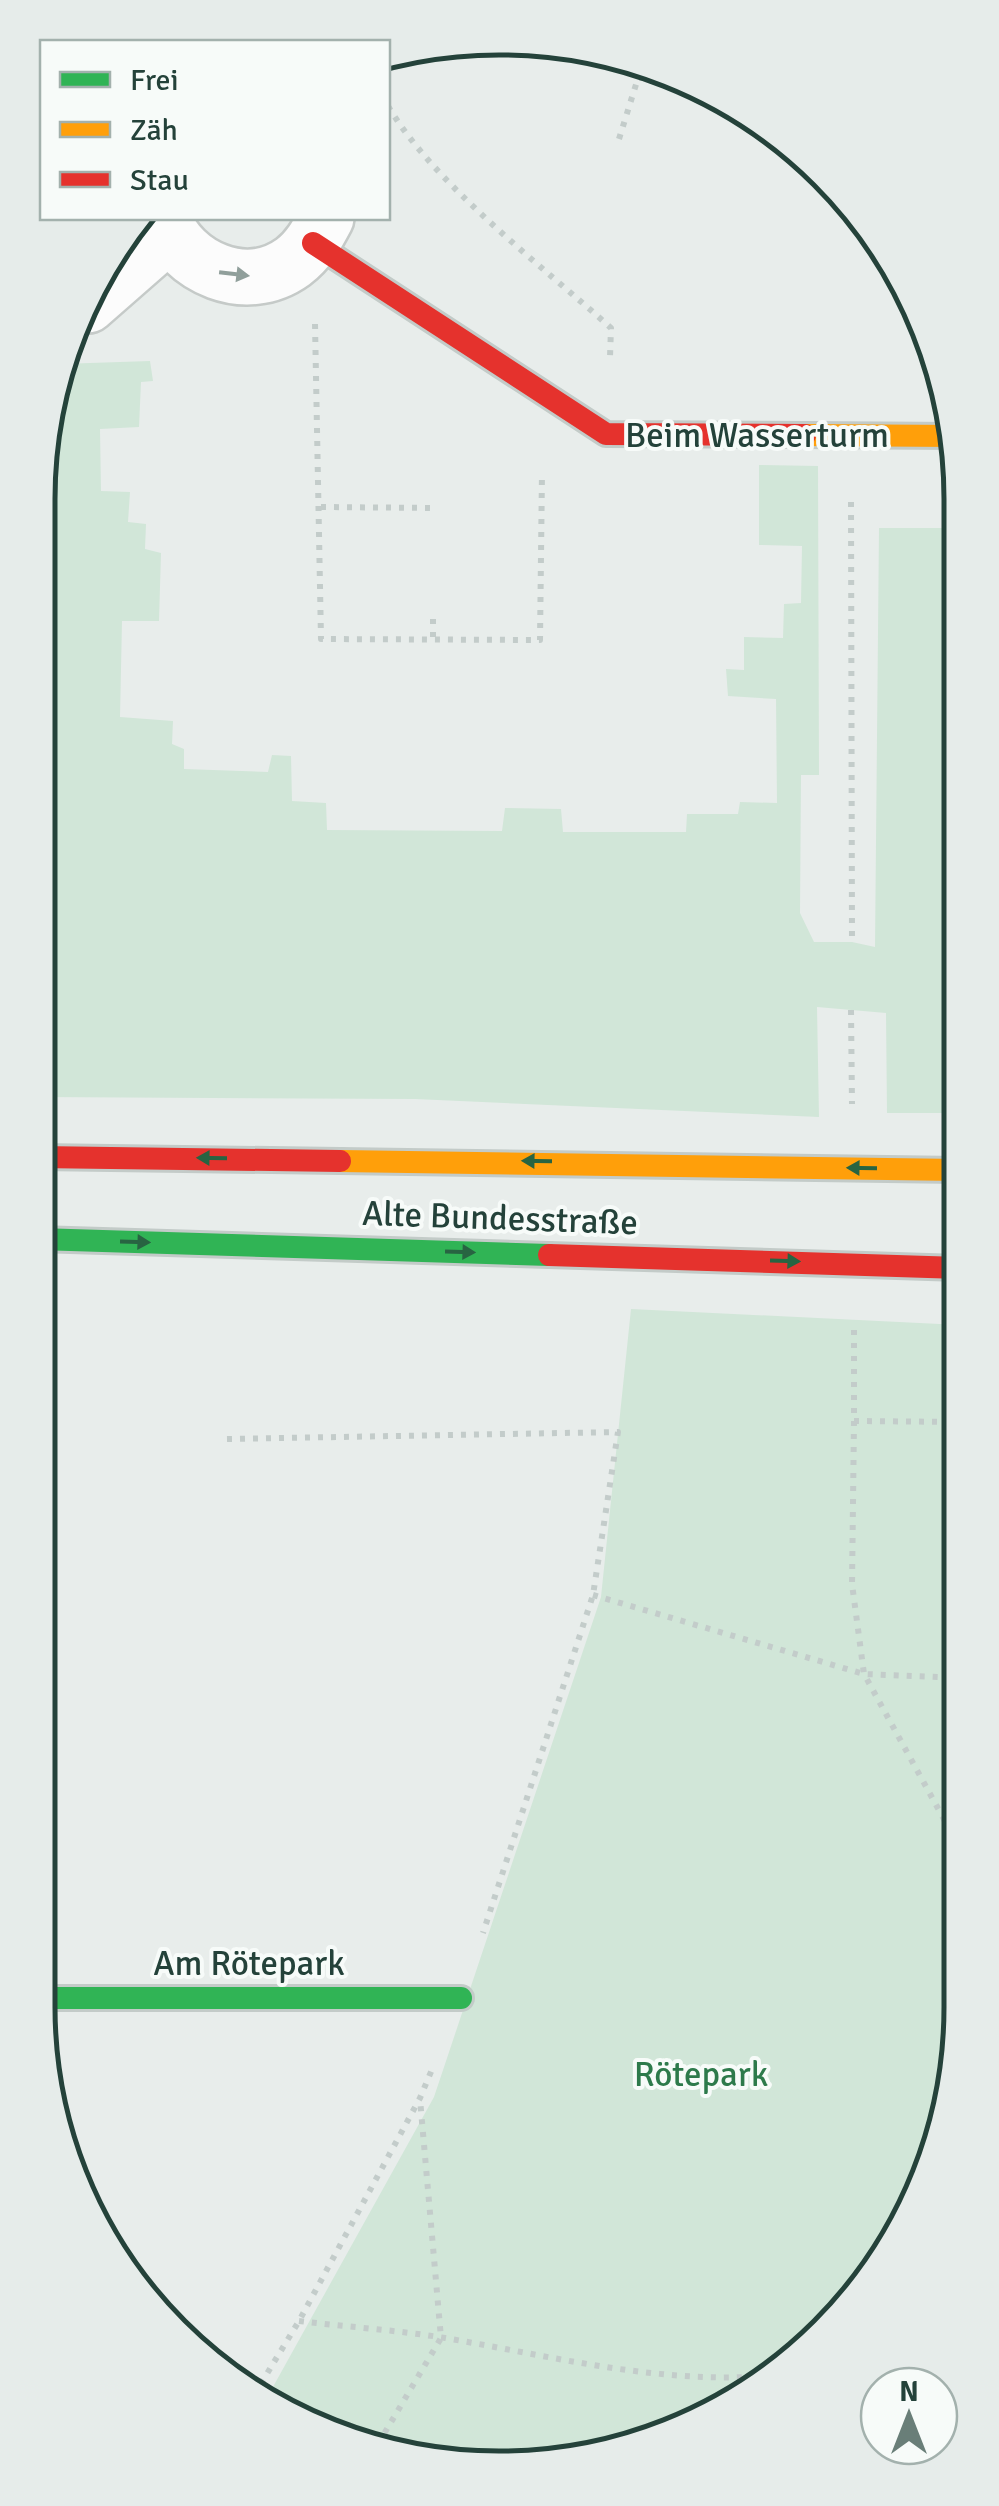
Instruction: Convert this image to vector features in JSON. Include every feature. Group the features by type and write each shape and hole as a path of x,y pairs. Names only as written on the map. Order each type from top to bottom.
{"main road":[{"name":"Beim Wasserturm","path":"320,230 544,396 606,434 939,436"},
{"name":"Alte Bundesstraße","path":"55,1157 944,1170"},
{"name":"Alte Bundesstraße","path":"55,1240 944,1267"},
{"name":"Am Rötepark","path":"55,1998 461,1998"}],"street":[{"path":"114,278 166,226 186,256 210,270 237,277 265,275 292,264 320,230"}],"path":[{"path":"619,138 639,78"},
{"path":"390,110 417,148 611,328 606,434"},
{"path":"320,230 321,639 540,640 544,396"},
{"path":"851,436 852,942"},
{"path":"321,507 435,508"},
{"path":"433,619 433,639"},
{"path":"851,1010 852,1118"},
{"path":"854,1323 852,1584 864,1674 944,1819"},
{"path":"854,1421 944,1422"},
{"path":"226,1438 618,1432 593,1595 461,1998 420,2098 262,2382"},
{"path":"593,1595 864,1674 944,1677"},
{"path":"383,2436 441,2338 420,2098"},
{"path":"299,2321 441,2338 604,2368 721,2379 744,2377"}],"green space":[{"path":"150,361 153,381 141,382 139,427 100,429 101,491 130,492 128,522 146,524 145,549 161,553 159,621 122,621 120,717 173,721 172,744 184,749 184,769 268,772 272,755 291,756 292,801 326,803 327,830 502,831 505,808 561,809 563,832 686,832 687,814 738,814 740,802 777,803 776,699 728,696 726,669 744,670 744,637 783,638 784,604 801,603 802,546 759,545 759,465 818,466 819,775 801,775 800,913 814,942 852,942 875,947 879,528 944,528 944,1113 887,1113 886,1013 817,1007 819,1117 415,1099 55,1097 55,500 59,441 77,363"},
{"name":"Rötepark","path":"631,1309 944,1324 944,2006 940,2065 929,2122 898,2203 852,2277 793,2341 722,2391 642,2427 558,2447 470,2450 384,2436 329,2417 272,2388 434,2097 601,1597"}],"traffic: fast":[{"path":"55,1240 549,1255"},
{"path":"55,1998 461,1998"}],"traffic: slow":[{"path":"805,435 939,436"},
{"path":"340,1161 944,1170"}],"traffic: jam":[{"path":"313,243 606,434 805,435"},
{"path":"55,1157 340,1161"},
{"path":"549,1255 944,1267"}]}
